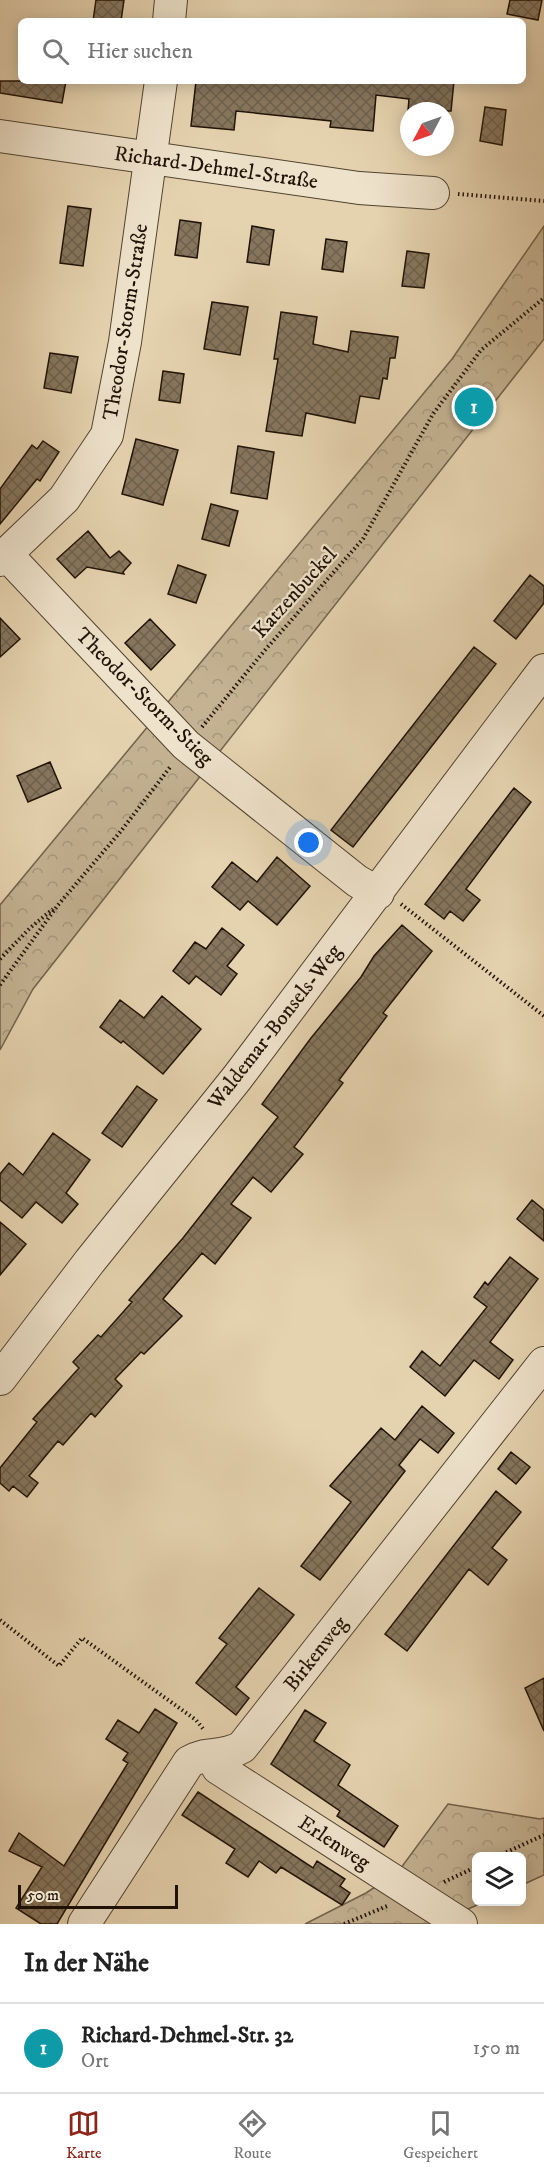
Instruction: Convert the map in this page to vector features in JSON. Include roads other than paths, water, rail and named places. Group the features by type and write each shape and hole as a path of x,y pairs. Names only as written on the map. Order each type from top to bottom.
{"street":[{"path":"169,18 171,0"},
{"name":"Theodor-Storm-Straße","path":"3,557 64,499 107,435 125,342 152,160 161,84"},
{"name":"Richard-Dehmel-Straße","path":"0,136 152,160 359,188 433,193"},
{"name":"Theodor-Storm-Stieg","path":"3,557 186,746 339,867 379,890"},
{"name":"Waldemar-Bonsels-Weg","path":"0,1380 379,890 544,670"},
{"name":"Birkenweg","path":"84,1924 189,1762 200,1755 228,1755 242,1747 544,1363"},
{"name":"Erlenweg","path":"212,1756 218,1768 461,1924"}],"place":[{"name":"Richard-Dehmel-Str. 32","path":"474,407"}]}
